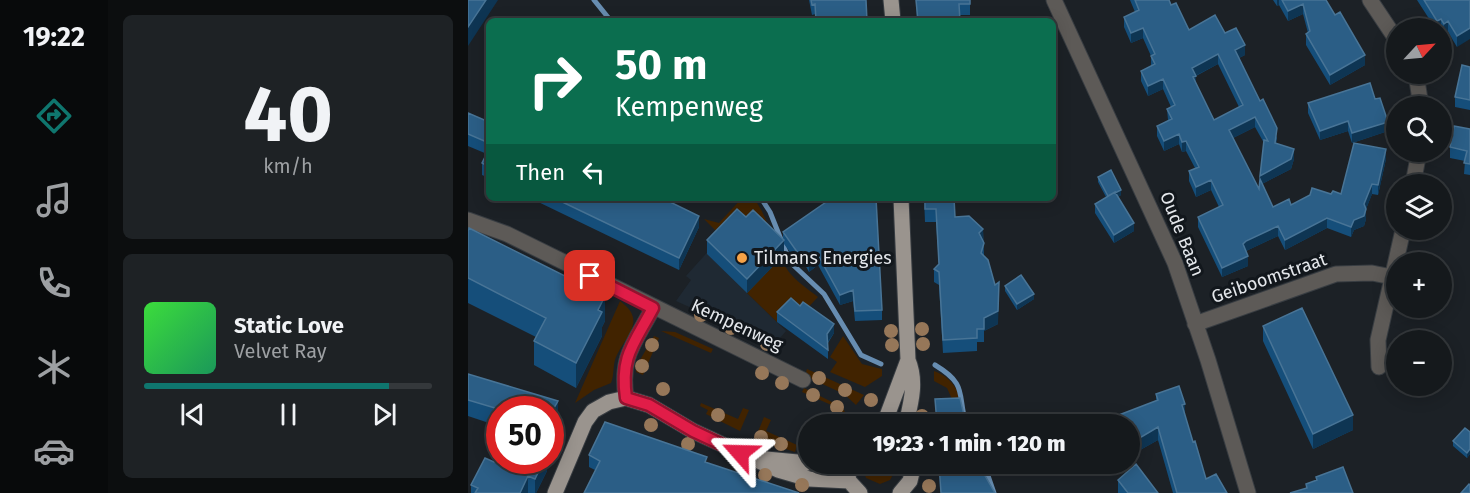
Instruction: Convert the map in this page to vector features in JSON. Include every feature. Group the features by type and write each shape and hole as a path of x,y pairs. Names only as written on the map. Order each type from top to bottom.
{"main road":[{"path":"891,0 892,18"},
{"path":"888,414 908,360 901,201"},
{"path":"908,360 912,368 913,385 908,414"},
{"path":"555,493 585,422 593,411 609,402 626,398 649,405 693,431 778,470 804,478 849,481"},
{"path":"757,459 798,462"},
{"path":"848,474 849,481 860,493"},
{"path":"905,491 911,474"}],"street":[{"name":"Oude Baan","path":"1054,0 1171,254 1248,493"},
{"path":"1370,0 1386,24"},
{"name":"Kempenweg","path":"468,220 507,234 653,308 779,366 803,380"},
{"name":"Geiboomstraat","path":"1195,324 1336,274 1372,273 1386,276"},
{"path":"1379,367 1378,340 1386,305"},
{"path":"626,398 623,374 625,362 653,308"}],"shaded area":[{"path":"739,201 756,201 765,217 779,255 789,272 818,297 800,316 777,322 747,293 776,262 723,238 704,219 719,223"},
{"path":"722,236 777,262 747,293 786,331 774,345 676,301 691,280 686,276"},
{"path":"620,301 633,316 633,323 615,360 611,383 594,390 575,403"},
{"path":"695,310 774,345 772,349 693,314"},
{"path":"661,331 675,332 713,349 711,353"},
{"path":"654,336 659,338 643,375 636,372 637,365"},
{"path":"843,336 862,364 882,369 882,376 865,387 830,372 837,362 830,357"},
{"path":"807,369 864,395 856,405 844,394 805,376"},
{"path":"934,371 949,380 962,400 966,414 959,414 947,388 934,381"},
{"path":"804,388 842,407 845,412 835,414 838,408 802,392"},
{"path":"701,403 738,419 743,408 749,410 740,431 706,414 708,410 700,406"},
{"path":"764,417 771,420 766,431 797,445 795,452 755,439"},
{"path":"865,474 893,474 890,480 880,484 866,478"}],"building":[{"path":"468,0 486,0 468,27"},
{"path":"811,0 866,0 867,18 816,18 815,4 812,5"},
{"path":"916,0 970,0 970,4 959,4 960,18 918,18"},
{"path":"1135,0 1169,0 1171,5 1176,3 1189,30 1215,15 1225,33 1236,28 1245,45 1235,50 1260,101 1263,99 1277,128 1275,143 1294,149 1291,159 1260,176 1264,140 1268,141 1255,117 1229,130 1259,189 1260,179 1273,207 1289,199 1291,205 1310,195 1312,188 1331,194 1333,191 1341,194 1354,143 1386,149 1378,185 1372,184 1364,204 1366,209 1364,216 1354,220 1351,227 1327,218 1285,240 1278,226 1246,241 1243,244 1248,256 1222,268 1198,217 1223,205 1211,180 1196,187 1189,171 1199,167 1186,141 1182,142 1179,134 1164,141 1157,126 1172,119 1167,109 1175,105 1163,79 1148,86 1141,71 1155,64 1151,56 1155,54 1143,28 1131,33 1124,17 1139,10","holes":["1218,54 1243,105 1214,120 1193,77 1196,76 1192,68"]},
{"path":"1282,0 1326,0 1335,15 1340,12 1365,55 1330,75 1306,34 1310,31 1303,4 1288,11"},
{"path":"1424,0 1470,0 1470,28 1457,36 1452,28 1452,18 1435,18"},
{"path":"1462,65 1470,67 1470,100 1455,97"},
{"path":"1370,83 1375,99 1380,98 1386,123 1352,133 1348,121 1320,131 1308,103"},
{"path":"468,113 486,121 486,142 468,134"},
{"path":"1454,126 1470,129 1470,164 1464,163 1467,151 1452,147"},
{"path":"1111,170 1121,190 1108,196 1098,177"},
{"path":"1115,192 1134,223 1114,235 1095,204"},
{"path":"560,201 668,201 699,216 679,258"},
{"path":"828,201 876,201 882,310 855,311 853,290 840,295 818,255 809,261 804,252 800,256 783,232"},
{"path":"925,201 954,201 955,217 969,216 983,229 979,233 984,243 981,253 988,260 995,285 999,282 998,311 984,318 984,329 977,329 977,338 943,340 939,272 934,269 939,264 936,209 925,209"},
{"path":"737,209 746,217 753,210 784,240 747,279 707,240"},
{"path":"469,228 605,296 598,310 602,312 576,363 534,341 546,318 468,278"},
{"path":"1021,275 1034,294 1017,304 1005,286"},
{"path":"791,298 800,306 803,302 834,324 827,334 828,350 777,312"},
{"path":"1302,308 1353,415 1313,434 1263,326"},
{"path":"468,374 541,396 486,396 486,405 468,400"},
{"path":"1179,386 1185,404 1182,405 1206,479 1216,474 1227,493 1177,493 1158,427 1140,438 1140,414 1122,414 1158,400 1156,394"},
{"path":"960,398 964,414 936,414 935,399"},
{"path":"605,422 707,457 705,462 799,493 584,493 600,461 589,455"},
{"path":"1465,428 1470,432 1470,449 1467,453 1453,441"},
{"path":"485,458 486,474 537,474 535,479 528,476 520,493 475,493 478,488 471,485"},
{"path":"1343,467 1353,493 1290,493 1307,488 1306,484 1317,480 1316,477"},
{"path":"1140,469 1158,493 1128,493 1118,480 1125,474 1140,474"},
{"path":"940,474 984,474 995,493 941,493"},
{"path":"1469,484 1470,493 1461,493"}],"waterway":[{"path":"594,0 609,18"},
{"path":"763,201 770,212 790,262 824,294 861,355 881,364"},
{"path":"935,365 957,384 963,414"},
{"path":"987,474 994,493"}],"place":[{"name":"Tilmans Energies","path":"742,258"}],"route":[{"path":"590,276 653,308 625,362 623,374 626,398 649,405 693,431 740,453"}]}
